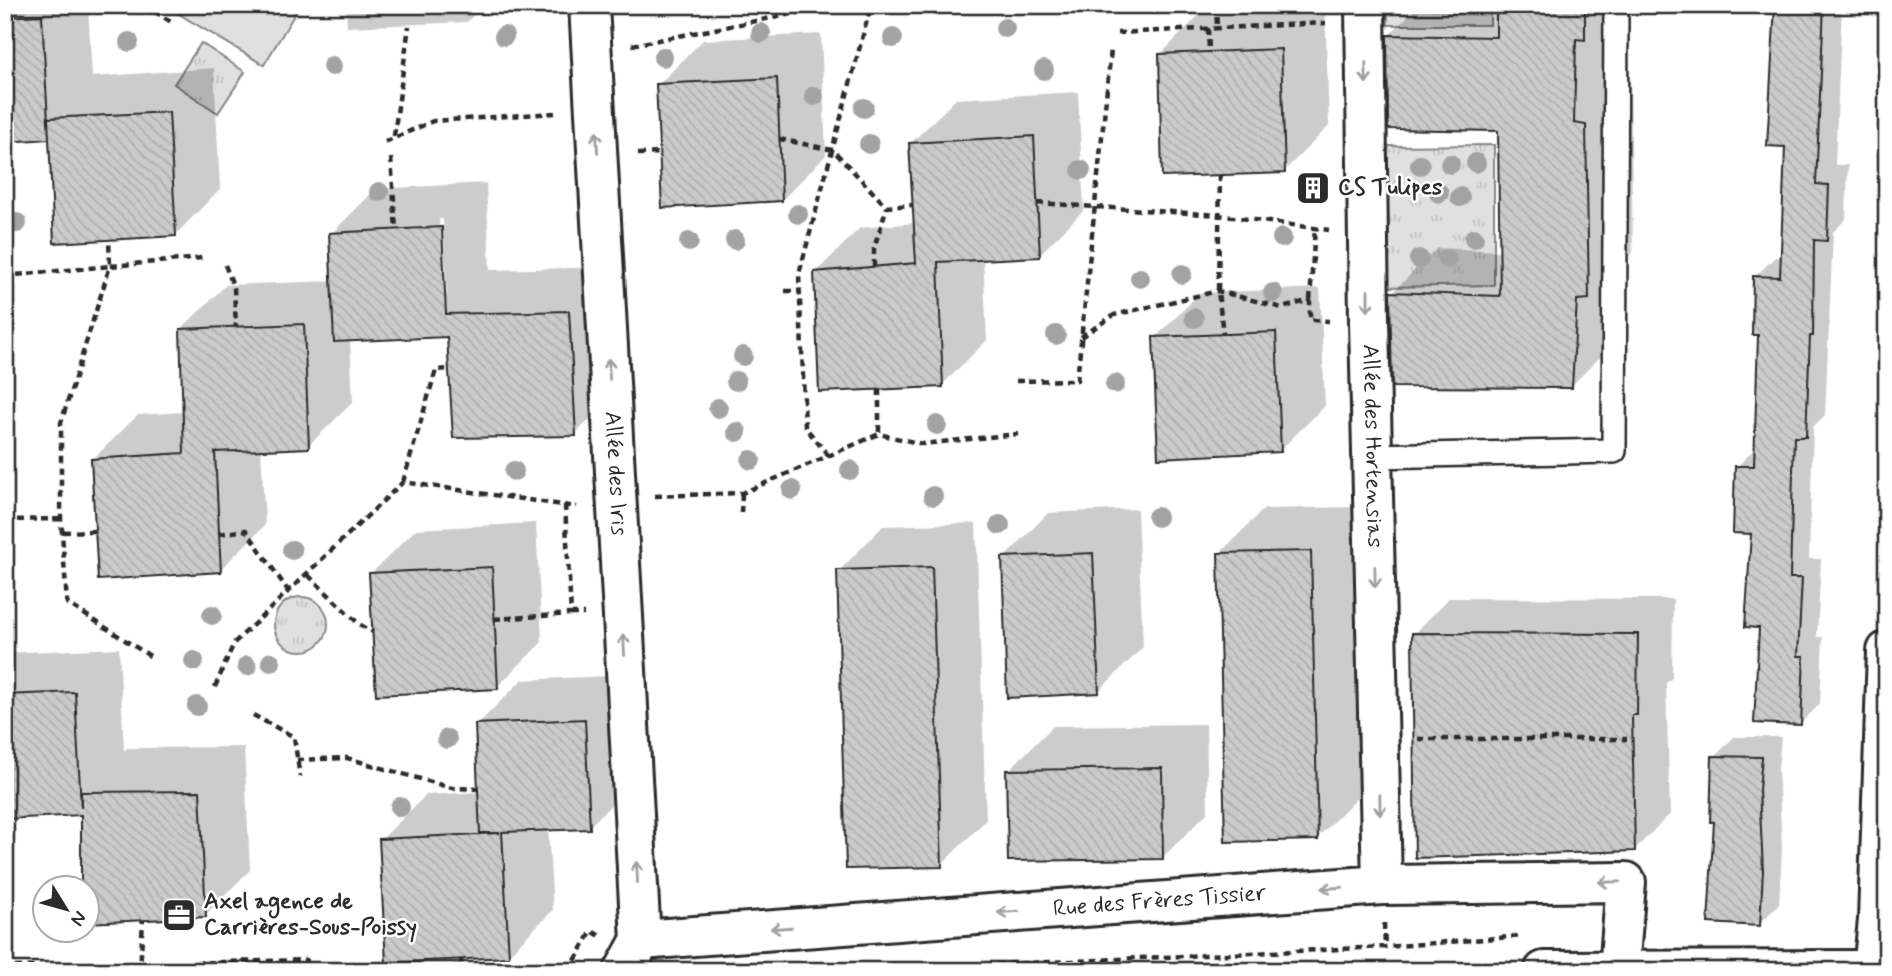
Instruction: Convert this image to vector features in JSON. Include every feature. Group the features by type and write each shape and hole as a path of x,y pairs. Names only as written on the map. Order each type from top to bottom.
{"street":[{"name":"Allée des Iris","path":"589,5 632,956"},
{"name":"Allée des Hortensias","path":"1365,13 1368,322 1382,885"},
{"path":"1544,971 1620,958 1873,970 1878,920 1887,651"},
{"name":"Rue des Frères Tissier","path":"632,956 1382,885 1626,882 1620,958"}],"lane":[{"path":"1371,456 1614,451 1616,5"},
{"path":"1873,970 1887,970"}],"path":[{"path":"144,5 173,23"},
{"path":"624,47 838,5"},
{"path":"1216,5 1217,28"},
{"path":"828,455 805,427 799,274 870,9"},
{"path":"1118,33 1217,28 1365,13"},
{"path":"394,137 409,26"},
{"path":"1208,28 1209,52"},
{"path":"1016,381 1077,380 1111,49"},
{"path":"385,142 433,121 557,113"},
{"path":"779,139 833,149 887,207"},
{"path":"631,154 660,153"},
{"path":"391,158 396,230"},
{"path":"1220,175 1218,291 1223,334"},
{"path":"1037,203 1218,215 1315,228 1368,230"},
{"path":"887,207 912,205"},
{"path":"874,267 874,248 887,207"},
{"path":"1315,228 1310,320 1368,322"},
{"path":"109,239 110,266 61,424 61,519 67,603 150,656"},
{"path":"5,275 202,258"},
{"path":"225,265 234,288 236,327"},
{"path":"1878,284 1887,284"},
{"path":"785,291 799,291"},
{"path":"1081,337 1114,315 1218,291 1282,308 1310,300"},
{"path":"215,687 234,643 404,482 436,370 449,369"},
{"path":"879,389 879,434"},
{"path":"650,496 742,492 879,434 922,444 1018,434"},
{"path":"404,482 579,507"},
{"path":"741,513 742,492"},
{"path":"565,505 571,614"},
{"path":"5,520 61,519"},
{"path":"219,534 246,530 289,592"},
{"path":"63,532 95,531"},
{"path":"308,575 359,624 373,632"},
{"path":"494,619 596,615"},
{"path":"253,715 294,737 300,777"},
{"path":"1379,740 1627,739"},
{"path":"297,760 347,758 453,788 478,789"},
{"path":"140,971 143,920"},
{"path":"852,971 1385,947 1531,936"},
{"path":"15,967 308,960"},
{"path":"381,971 462,969 461,960"}],"green space":[{"path":"164,5 300,5 264,65"},
{"path":"1388,5 1490,5 1490,25 1388,25"},
{"path":"201,43 245,72 218,113 174,84"},
{"path":"1494,145 1494,285 1386,287 1385,146"},
{"path":"301,597 320,605 328,624 320,643 301,651 282,643 274,624 282,605"}],"building":[{"path":"1496,5 1585,5 1585,40 1576,39 1574,123 1586,125 1589,299 1577,300 1572,388 1392,387 1390,292 1500,296 1498,131 1388,129 1387,35 1496,37"},
{"path":"1775,5 1824,5 1816,184 1829,185 1827,241 1814,240 1813,336 1810,336 1806,437 1794,437 1790,578 1802,578 1798,656 1804,656 1801,725 1754,723 1759,628 1745,627 1751,534 1733,533 1735,466 1754,466 1758,335 1752,335 1753,276 1780,277 1785,147 1767,146"},
{"path":"42,15 49,139 5,142 5,17"},
{"path":"1281,49 1285,173 1162,177 1159,54"},
{"path":"777,78 782,201 662,208 656,84"},
{"path":"169,112 176,236 54,243 48,118"},
{"path":"1034,136 1040,257 938,262 943,387 819,392 814,272 916,263 909,143"},
{"path":"442,227 446,314 569,311 576,436 453,438 447,337 334,342 329,233"},
{"path":"304,324 309,448 215,452 221,572 98,580 91,459 184,453 180,329"},
{"path":"1276,332 1281,452 1158,458 1153,337"},
{"path":"1311,551 1318,840 1225,842 1218,553"},
{"path":"1093,553 1099,693 1007,698 1002,557"},
{"path":"492,567 498,689 376,695 369,573"},
{"path":"932,567 942,867 846,869 837,570"},
{"path":"1412,633 1638,634 1637,715 1632,715 1635,851 1415,858"},
{"path":"75,692 81,808 81,792 200,791 206,917 102,922 102,874 81,874 81,815 5,819 5,695"},
{"path":"585,719 590,829 502,832 509,957 386,963 379,839 500,833 480,833 475,724"},
{"path":"1712,756 1762,757 1759,790 1763,870 1760,926 1708,923 1714,822 1710,822"},
{"path":"1162,768 1163,859 1008,861 1006,770"}],"place":[{"name":"CS Tulipes","path":"1313,188"},
{"name":"Axel agence de Carrières-Sous-Poissy","path":"179,915"}]}
